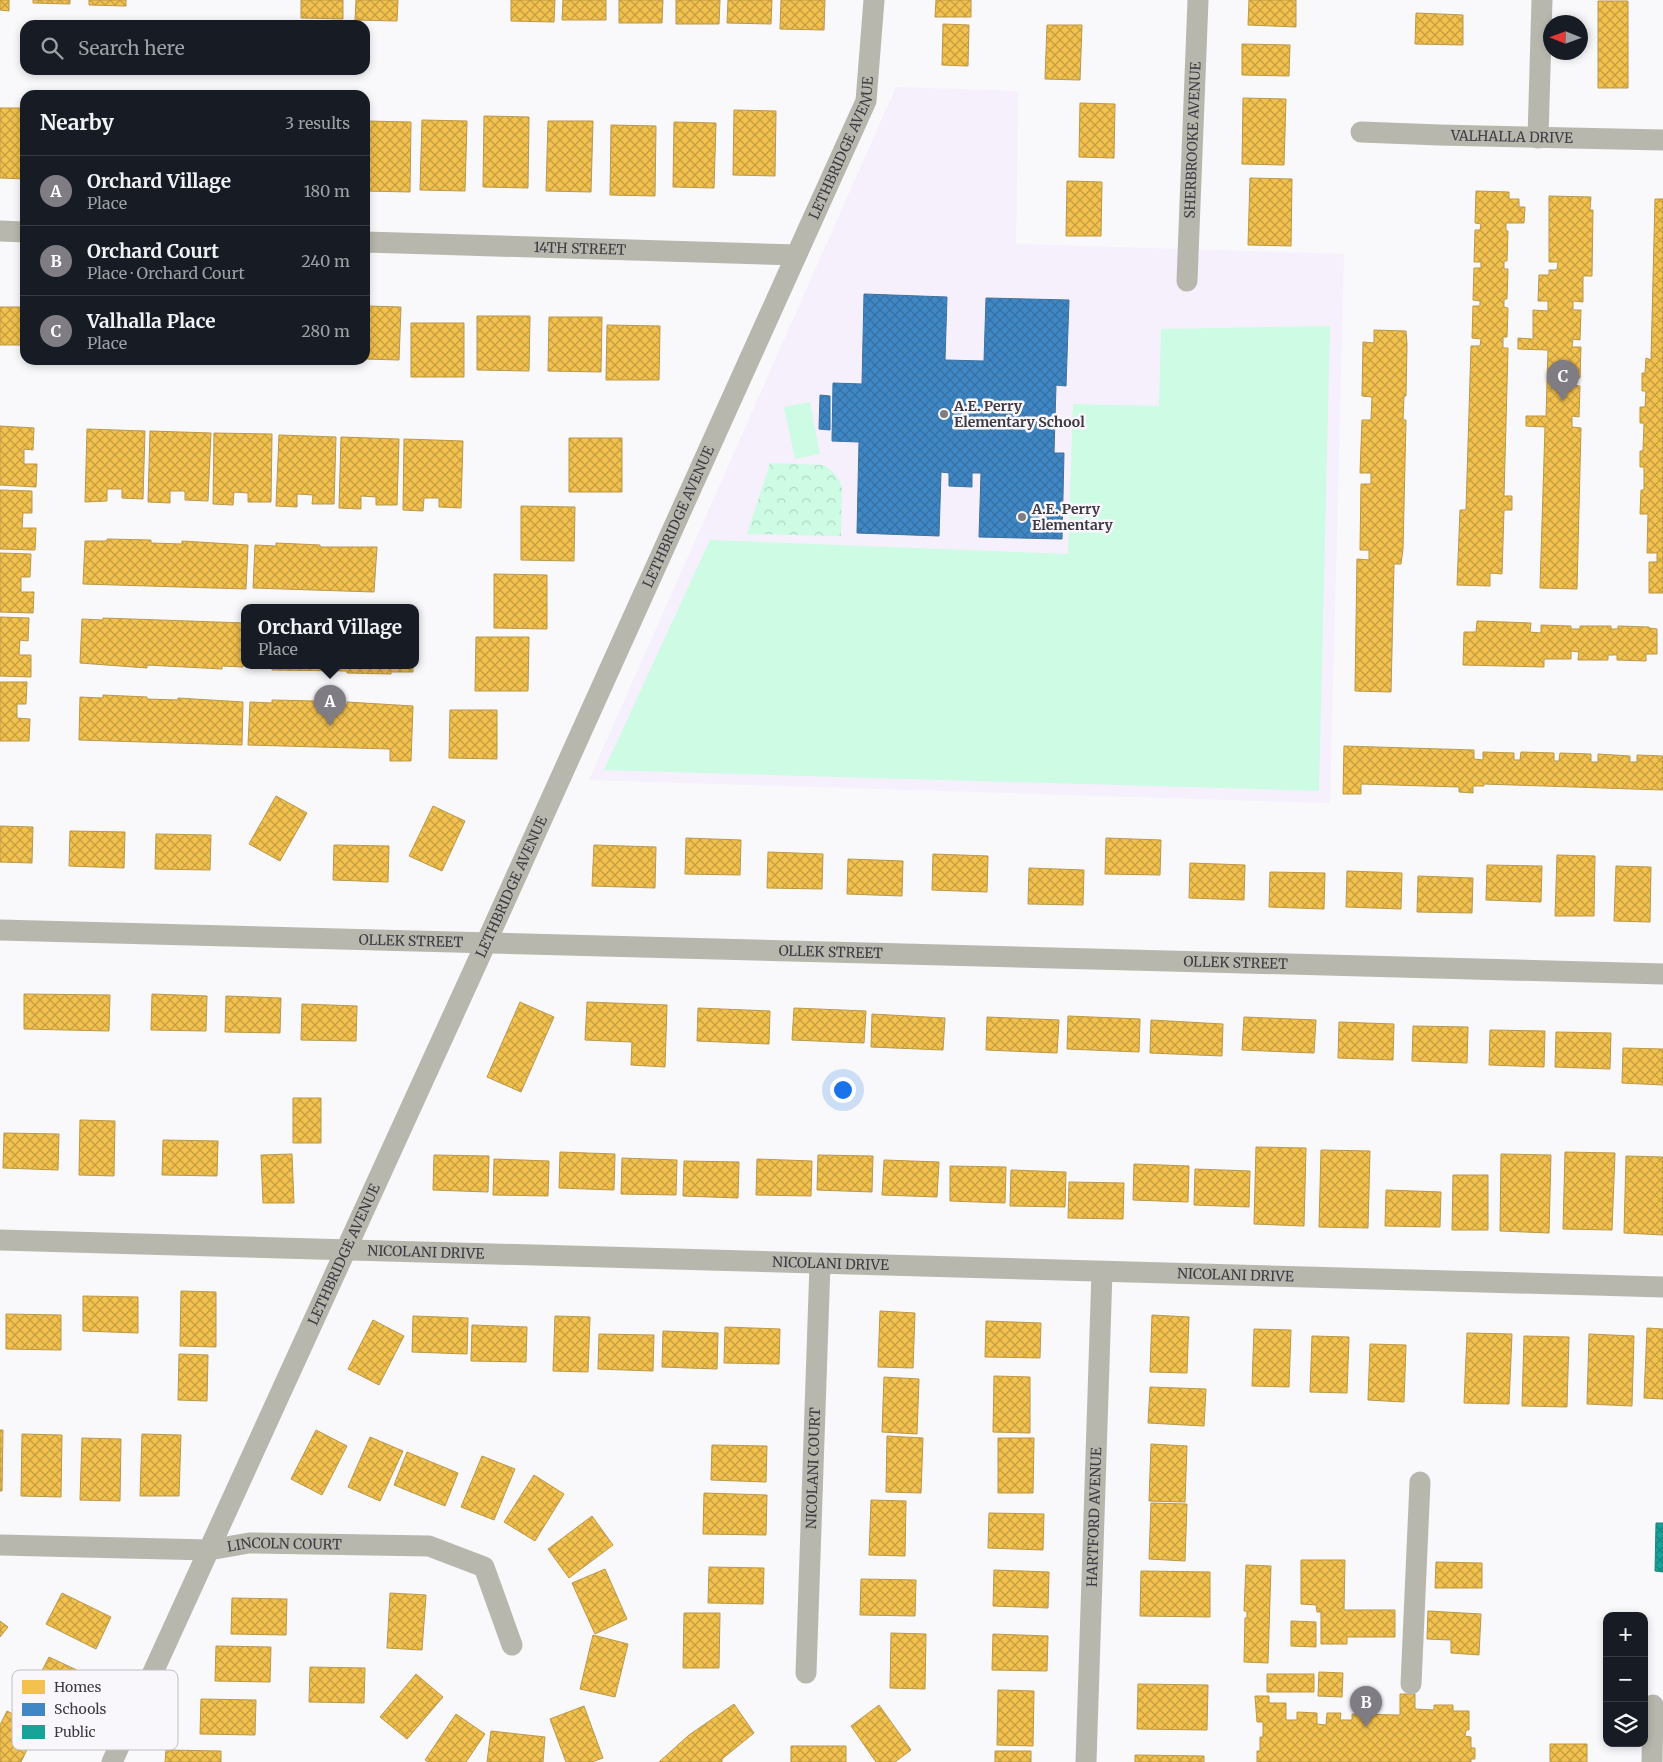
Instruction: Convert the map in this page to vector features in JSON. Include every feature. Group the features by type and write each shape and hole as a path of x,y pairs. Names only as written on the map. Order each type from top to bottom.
{"street":[{"name":"LETHBRIDGE AVENUE","path":"154,1670 486,944 866,101 874,0"},
{"name":"SHERBROOKE AVENUE","path":"1187,281 1198,0"},
{"path":"1538,138 1542,0"},
{"name":"VALHALLA DRIVE","path":"1361,132 1663,140"},
{"path":"0,231 20,232"},
{"name":"14TH STREET","path":"370,242 796,255"},
{"name":"OLLEK STREET","path":"0,930 1663,974"},
{"name":"NICOLANI DRIVE","path":"0,1240 1663,1287"},
{"name":"NICOLANI COURT","path":"806,1673 820,1264"},
{"name":"HARTFORD AVENUE","path":"1086,1762 1102,1272"},
{"path":"1411,1684 1420,1482"},
{"name":"LINCOLN COURT","path":"0,1545 209,1550 249,1543 429,1546 484,1568 512,1644"},
{"path":"1652,1762 1653,1705"},
{"name":"LETHBRIDGE AVENUE","path":"112,1762 117,1750"}],"shaded area":[{"name":"A.E. Perry Elementary","path":"896,87 1018,91 1016,244 1344,254 1330,803 589,780"}],"green space":[{"path":"1330,326 1319,791 604,770 710,540 1068,554 1073,404 1159,406 1161,329"},
{"path":"810,402 820,454 795,459 784,407"},
{"path":"770,463 824,465 833,472 840,481 842,488 841,536 747,534"}],"building: Homes":[{"path":"0,0 9,0 9,11 0,10"},
{"path":"33,0 70,0 70,4 33,3"},
{"path":"89,0 126,0 126,6 89,5"},
{"path":"301,0 343,0 343,19 301,18"},
{"path":"356,0 398,0 397,21 355,20"},
{"path":"511,0 555,0 554,22 511,21"},
{"path":"563,0 606,0 606,20 562,20"},
{"path":"619,0 663,0 662,23 619,23"},
{"path":"676,0 720,0 719,24 676,24"},
{"path":"728,0 772,0 771,24 727,23"},
{"path":"781,0 825,0 824,30 780,29"},
{"path":"936,0 971,0 971,17 935,17"},
{"path":"1249,0 1296,0 1296,27 1248,25"},
{"path":"1598,1 1628,1 1628,88 1598,88"},
{"path":"1416,13 1463,15 1463,45 1415,44"},
{"path":"943,24 969,25 968,66 942,65"},
{"path":"1047,25 1082,25 1080,80 1045,79"},
{"path":"1242,44 1290,45 1289,76 1242,75"},
{"path":"1243,98 1286,99 1284,165 1242,164"},
{"path":"1080,103 1115,104 1114,158 1079,157"},
{"path":"0,108 20,108 20,179 0,178"},
{"path":"734,110 776,111 775,176 733,175"},
{"path":"484,116 529,117 528,188 483,187"},
{"path":"422,120 467,121 465,191 420,190"},
{"path":"370,121 411,122 410,192 370,191"},
{"path":"548,121 593,121 591,192 546,191"},
{"path":"674,122 716,123 714,188 673,187"},
{"path":"611,125 656,126 655,196 610,195"},
{"path":"1250,178 1292,179 1291,246 1248,245"},
{"path":"1067,181 1102,182 1101,236 1066,236"},
{"path":"1476,191 1509,192 1509,199 1519,199 1519,207 1525,207 1524,223 1506,223 1506,231 1508,231 1507,261 1504,261 1504,269 1508,269 1507,299 1504,299 1504,307 1508,308 1507,337 1503,337 1503,348 1508,348 1504,496 1512,496 1512,510 1504,510 1502,574 1490,573 1490,586 1457,585 1460,510 1466,510 1471,346 1480,346 1481,339 1472,338 1473,306 1480,306 1480,301 1473,300 1474,268 1481,268 1481,262 1474,262 1475,230 1480,230 1481,224 1475,223"},
{"path":"1549,196 1591,197 1590,210 1593,210 1592,276 1583,276 1583,302 1573,301 1573,310 1581,310 1580,340 1573,339 1572,347 1581,347 1580,378 1573,378 1573,385 1580,386 1579,417 1572,416 1572,427 1581,428 1577,589 1540,588 1545,427 1526,426 1526,416 1546,416 1548,350 1518,349 1518,338 1533,339 1533,310 1548,311 1548,301 1538,301 1539,275 1549,275 1549,270 1557,270 1558,262 1549,262"},
{"path":"1655,199 1663,199 1663,593 1649,593 1649,562 1657,562 1657,553 1647,553 1648,514 1640,514 1641,490 1644,490 1644,467 1640,467 1640,451 1643,451 1644,423 1640,423 1640,407 1645,407 1646,391 1642,391 1642,373 1645,373 1646,358 1651,360"},
{"path":"370,306 401,307 399,360 370,359"},
{"path":"0,307 20,307 20,345 0,345"},
{"path":"477,316 530,316 529,371 477,370"},
{"path":"549,317 602,317 601,372 548,371"},
{"path":"411,323 464,323 464,377 411,377"},
{"path":"607,325 660,326 659,380 606,380"},
{"path":"1374,330 1406,331 1407,344 1406,396 1404,396 1403,420 1406,420 1403,549 1401,564 1394,564 1391,692 1355,691 1357,559 1369,560 1369,550 1360,550 1361,484 1371,484 1371,473 1360,473 1362,420 1371,420 1372,397 1362,396 1363,342 1374,343"},
{"path":"0,426 34,428 33,450 24,449 24,464 37,464 36,487 0,485"},
{"path":"87,429 145,431 143,499 122,498 122,489 107,489 107,501 85,502"},
{"path":"150,431 211,433 208,501 185,500 185,491 170,491 170,503 148,502"},
{"path":"214,433 272,434 271,502 248,502 248,493 234,492 233,505 213,504"},
{"path":"279,435 336,437 334,504 312,504 313,495 297,494 297,507 276,506"},
{"path":"341,437 399,439 397,505 376,505 376,497 361,496 361,509 339,508"},
{"path":"569,438 622,438 622,492 569,492"},
{"path":"404,439 463,441 461,508 439,507 439,498 424,498 423,511 403,510"},
{"path":"0,490 32,491 32,513 23,513 22,528 36,528 35,550 0,549"},
{"path":"521,506 575,507 574,561 521,560"},
{"path":"107,539 151,540 151,543 182,544 182,541 248,545 246,589 83,584 85,541 107,541"},
{"path":"276,543 320,545 320,547 377,547 374,592 253,588 255,545 276,546"},
{"path":"0,553 31,554 30,577 21,577 21,592 34,592 33,613 0,612"},
{"path":"494,574 547,575 547,629 494,628"},
{"path":"0,617 29,618 28,641 20,640 19,655 31,655 31,677 0,676"},
{"path":"103,618 241,623 241,667 222,666 222,669 147,665 147,668 80,663 82,619 103,620"},
{"path":"1477,621 1531,623 1530,632 1541,633 1541,625 1571,626 1571,629 1580,629 1580,626 1611,626 1611,629 1618,629 1618,626 1649,627 1657,629 1657,654 1646,654 1646,661 1617,660 1617,655 1608,655 1608,660 1578,660 1579,652 1571,651 1571,659 1544,659 1544,667 1463,665 1464,632 1476,632"},
{"path":"476,637 529,637 528,691 475,691"},
{"path":"413,669 413,672 391,672 391,674 347,673 347,671 272,670"},
{"path":"0,682 27,682 26,704 17,704 17,718 30,719 29,741 0,741"},
{"path":"103,695 147,697 147,699 178,700 178,698 243,702 242,745 79,740 80,697 103,698"},
{"path":"272,700 316,701 316,704 347,705 347,702 413,706 411,761 390,761 390,749 248,745 250,702 272,703"},
{"path":"450,710 497,710 497,759 449,758"},
{"path":"1344,746 1474,750 1474,759 1483,760 1483,752 1514,753 1514,760 1520,760 1521,752 1554,753 1554,761 1559,761 1560,753 1591,754 1591,762 1598,762 1598,754 1630,756 1630,762 1637,762 1637,755 1663,756 1663,790 1484,784 1484,786 1473,786 1473,793 1459,792 1459,787 1361,784 1361,794 1343,794"},
{"path":"276,796 307,813 280,861 249,844"},
{"path":"433,806 465,821 442,871 409,856"},
{"path":"0,826 33,827 32,863 0,862"},
{"path":"70,831 125,832 124,868 69,866"},
{"path":"156,834 211,835 210,870 155,869"},
{"path":"686,838 741,840 740,875 685,874"},
{"path":"1106,838 1161,840 1160,875 1105,874"},
{"path":"334,845 389,846 388,882 333,880"},
{"path":"594,845 656,847 655,888 592,886"},
{"path":"768,852 823,854 822,889 767,888"},
{"path":"933,854 988,856 987,892 932,890"},
{"path":"1557,855 1595,856 1594,916 1555,916"},
{"path":"848,859 903,861 902,896 847,894"},
{"path":"1190,863 1245,865 1244,900 1189,898"},
{"path":"1487,865 1542,866 1541,902 1486,900"},
{"path":"1616,866 1651,867 1650,922 1614,921"},
{"path":"1029,868 1084,870 1083,905 1028,904"},
{"path":"1347,871 1402,873 1401,909 1346,907"},
{"path":"1270,872 1325,873 1324,909 1269,907"},
{"path":"1418,876 1473,878 1472,913 1417,912"},
{"path":"24,994 110,995 109,1031 24,1029"},
{"path":"152,994 207,996 206,1031 151,1030"},
{"path":"226,996 281,998 280,1033 225,1032"},
{"path":"520,1002 554,1017 521,1092 487,1077"},
{"path":"587,1002 667,1005 665,1067 631,1065 632,1042 585,1040"},
{"path":"302,1004 357,1006 356,1041 301,1040"},
{"path":"698,1008 770,1011 769,1044 697,1041"},
{"path":"794,1008 866,1011 864,1043 792,1040"},
{"path":"872,1014 945,1018 943,1050 871,1047"},
{"path":"1068,1016 1140,1019 1139,1052 1067,1049"},
{"path":"987,1017 1059,1020 1057,1053 986,1050"},
{"path":"1244,1017 1316,1020 1314,1053 1242,1050"},
{"path":"1151,1020 1223,1024 1222,1056 1150,1053"},
{"path":"1339,1022 1394,1024 1393,1060 1338,1058"},
{"path":"1413,1026 1468,1027 1467,1063 1412,1061"},
{"path":"1490,1030 1545,1031 1544,1067 1489,1065"},
{"path":"1556,1032 1611,1033 1610,1069 1555,1067"},
{"path":"1623,1048 1663,1049 1663,1085 1622,1083"},
{"path":"293,1098 321,1098 321,1143 293,1143"},
{"path":"80,1120 115,1121 114,1176 79,1175"},
{"path":"4,1133 59,1134 58,1170 3,1168"},
{"path":"163,1140 218,1141 217,1176 162,1175"},
{"path":"1256,1147 1306,1148 1304,1226 1254,1224"},
{"path":"1321,1150 1370,1151 1368,1228 1319,1227"},
{"path":"560,1152 615,1154 614,1190 559,1188"},
{"path":"1565,1152 1615,1153 1612,1230 1563,1229"},
{"path":"292,1154 294,1203 263,1203 261,1155"},
{"path":"1501,1154 1551,1155 1549,1233 1500,1231"},
{"path":"434,1155 489,1156 488,1192 433,1190"},
{"path":"818,1155 873,1156 872,1192 817,1190"},
{"path":"1626,1156 1663,1157 1663,1235 1624,1233"},
{"path":"622,1158 677,1160 676,1195 621,1194"},
{"path":"494,1159 549,1161 548,1196 493,1195"},
{"path":"757,1159 812,1161 811,1196 756,1195"},
{"path":"884,1160 939,1162 937,1197 882,1195"},
{"path":"684,1161 739,1162 738,1198 683,1196"},
{"path":"1134,1164 1189,1166 1188,1202 1133,1200"},
{"path":"950,1166 1006,1167 1005,1203 950,1201"},
{"path":"1195,1169 1250,1171 1249,1207 1194,1205"},
{"path":"1011,1170 1066,1172 1065,1207 1010,1206"},
{"path":"1453,1175 1488,1175 1488,1230 1452,1230"},
{"path":"1069,1182 1124,1183 1123,1219 1068,1218"},
{"path":"1386,1190 1441,1192 1440,1227 1385,1226"},
{"path":"181,1291 216,1292 216,1347 180,1346"},
{"path":"83,1296 138,1297 138,1333 83,1331"},
{"path":"880,1311 915,1313 913,1368 878,1367"},
{"path":"6,1314 61,1315 61,1350 6,1349"},
{"path":"1152,1315 1189,1317 1187,1373 1150,1372"},
{"path":"413,1316 468,1318 467,1354 412,1352"},
{"path":"555,1316 590,1317 588,1372 553,1371"},
{"path":"373,1320 404,1336 379,1385 348,1369"},
{"path":"986,1321 1041,1323 1040,1358 985,1357"},
{"path":"472,1325 527,1327 526,1362 471,1361"},
{"path":"725,1327 780,1329 779,1364 724,1363"},
{"path":"1647,1328 1663,1329 1663,1399 1644,1398"},
{"path":"1254,1329 1291,1330 1289,1387 1252,1386"},
{"path":"663,1331 718,1333 717,1369 662,1367"},
{"path":"1467,1333 1512,1334 1509,1404 1464,1403"},
{"path":"599,1334 654,1335 653,1371 598,1369"},
{"path":"1589,1334 1634,1336 1632,1406 1587,1404"},
{"path":"1312,1336 1349,1337 1347,1393 1310,1392"},
{"path":"1524,1336 1569,1337 1567,1407 1522,1406"},
{"path":"1370,1344 1406,1345 1404,1402 1368,1400"},
{"path":"179,1354 208,1355 207,1401 178,1400"},
{"path":"994,1376 1030,1377 1030,1433 993,1432"},
{"path":"884,1377 919,1379 917,1434 882,1432"},
{"path":"1150,1387 1206,1389 1204,1426 1148,1423"},
{"path":"0,1430 3,1430 2,1491 0,1491"},
{"path":"316,1430 347,1446 322,1495 291,1479"},
{"path":"22,1434 62,1435 61,1497 21,1496"},
{"path":"142,1434 181,1435 179,1496 140,1496"},
{"path":"887,1436 923,1438 921,1493 886,1492"},
{"path":"370,1437 403,1451 380,1501 348,1487"},
{"path":"82,1438 121,1439 120,1501 80,1500"},
{"path":"998,1438 1034,1438 1033,1493 998,1493"},
{"path":"1151,1444 1187,1446 1185,1502 1149,1501"},
{"path":"712,1445 767,1446 766,1482 711,1480"},
{"path":"407,1452 458,1473 445,1506 394,1485"},
{"path":"482,1456 515,1469 494,1520 461,1507"},
{"path":"534,1475 564,1494 535,1541 504,1522"},
{"path":"704,1493 767,1495 766,1535 703,1534"},
{"path":"871,1500 906,1501 905,1556 869,1555"},
{"path":"1151,1503 1187,1504 1185,1561 1149,1559"},
{"path":"989,1513 1044,1514 1043,1550 988,1548"},
{"path":"592,1516 613,1545 569,1578 548,1549"},
{"path":"1301,1560 1345,1560 1344,1610 1395,1610 1395,1637 1347,1637 1347,1644 1321,1644 1321,1612 1317,1612 1316,1605 1301,1604"},
{"path":"1436,1562 1482,1563 1482,1588 1435,1588"},
{"path":"1246,1565 1271,1566 1268,1663 1244,1662 1245,1618 1247,1618 1247,1611 1244,1611"},
{"path":"709,1567 764,1568 763,1604 708,1603"},
{"path":"605,1569 627,1619 595,1634 572,1583"},
{"path":"994,1570 1049,1572 1048,1608 993,1606"},
{"path":"1141,1571 1210,1572 1210,1617 1140,1616"},
{"path":"861,1579 916,1580 915,1616 860,1615"},
{"path":"62,1593 111,1617 96,1649 46,1624"},
{"path":"390,1593 426,1595 422,1650 387,1648"},
{"path":"232,1598 287,1599 286,1635 231,1634"},
{"path":"1428,1611 1481,1614 1479,1655 1451,1653 1451,1640 1427,1639"},
{"path":"684,1613 720,1613 719,1668 683,1668"},
{"path":"0,1621 8,1627 0,1637"},
{"path":"1291,1621 1316,1622 1316,1647 1291,1646"},
{"path":"891,1633 926,1634 925,1689 890,1688"},
{"path":"993,1634 1048,1636 1047,1671 992,1670"},
{"path":"593,1635 628,1644 615,1697 580,1689"},
{"path":"216,1646 271,1647 270,1682 215,1681"},
{"path":"49,1657 77,1670 42,1670"},
{"path":"310,1667 365,1668 364,1703 309,1702"},
{"path":"1319,1672 1343,1673 1342,1697 1318,1696"},
{"path":"416,1674 443,1697 407,1739 380,1717"},
{"path":"1267,1674 1314,1674 1314,1692 1267,1692"},
{"path":"1138,1684 1208,1685 1207,1730 1137,1729"},
{"path":"998,1690 1034,1691 1033,1746 997,1745"},
{"path":"1400,1694 1415,1694 1415,1709 1434,1710 1434,1705 1453,1705 1453,1711 1469,1711 1469,1730 1466,1730 1465,1736 1471,1737 1471,1748 1475,1748 1475,1759 1471,1759 1471,1762 1257,1762 1257,1751 1260,1751 1260,1737 1263,1737 1263,1722 1257,1722 1255,1696 1269,1696 1269,1703 1286,1703 1286,1720 1297,1720 1297,1712 1317,1713 1317,1724 1326,1725 1327,1713 1341,1713 1340,1720 1352,1720 1352,1714 1400,1715"},
{"path":"201,1699 256,1700 255,1735 200,1734"},
{"path":"734,1704 754,1733 722,1759 722,1762 659,1762 689,1735"},
{"path":"879,1705 911,1750 895,1762 876,1762 851,1726"},
{"path":"584,1706 603,1758 592,1762 566,1762 550,1719"},
{"path":"7,1711 12,1714 12,1750 27,1750 21,1762 0,1762 0,1725"},
{"path":"456,1714 485,1734 466,1762 428,1762 425,1760"},
{"path":"491,1731 545,1737 543,1762 487,1762"},
{"path":"1550,1744 1587,1744 1587,1762 1550,1762"},
{"path":"791,1746 846,1746 846,1762 791,1762"},
{"path":"166,1750 221,1751 221,1762 165,1762"},
{"path":"995,1751 1031,1751 1031,1762 995,1762"},
{"path":"1135,1755 1204,1756 1204,1762 1135,1762"}],"building: Schools":[{"name":"A.E. Perry Elementary School","path":"864,294 947,297 945,360 984,361 986,298 1069,300 1066,386 1056,385 1054,453 1064,453 1062,539 979,537 981,473 972,473 972,487 949,486 949,473 941,472 939,536 857,533 859,442 832,441 833,383 862,384"},
{"path":"820,395 830,396 830,430 819,429"}],"building: Public":[{"path":"1656,1523 1663,1523 1663,1572 1655,1571"}],"place":[{"name":"Valhalla Place","path":"1563,401"},
{"name":"A.E. Perry Elementary School","path":"944,414"},
{"name":"A.E. Perry Elementary","path":"1022,517"},
{"name":"Orchard Village","path":"330,726"},
{"name":"Orchard Court","path":"1366,1727"}]}
